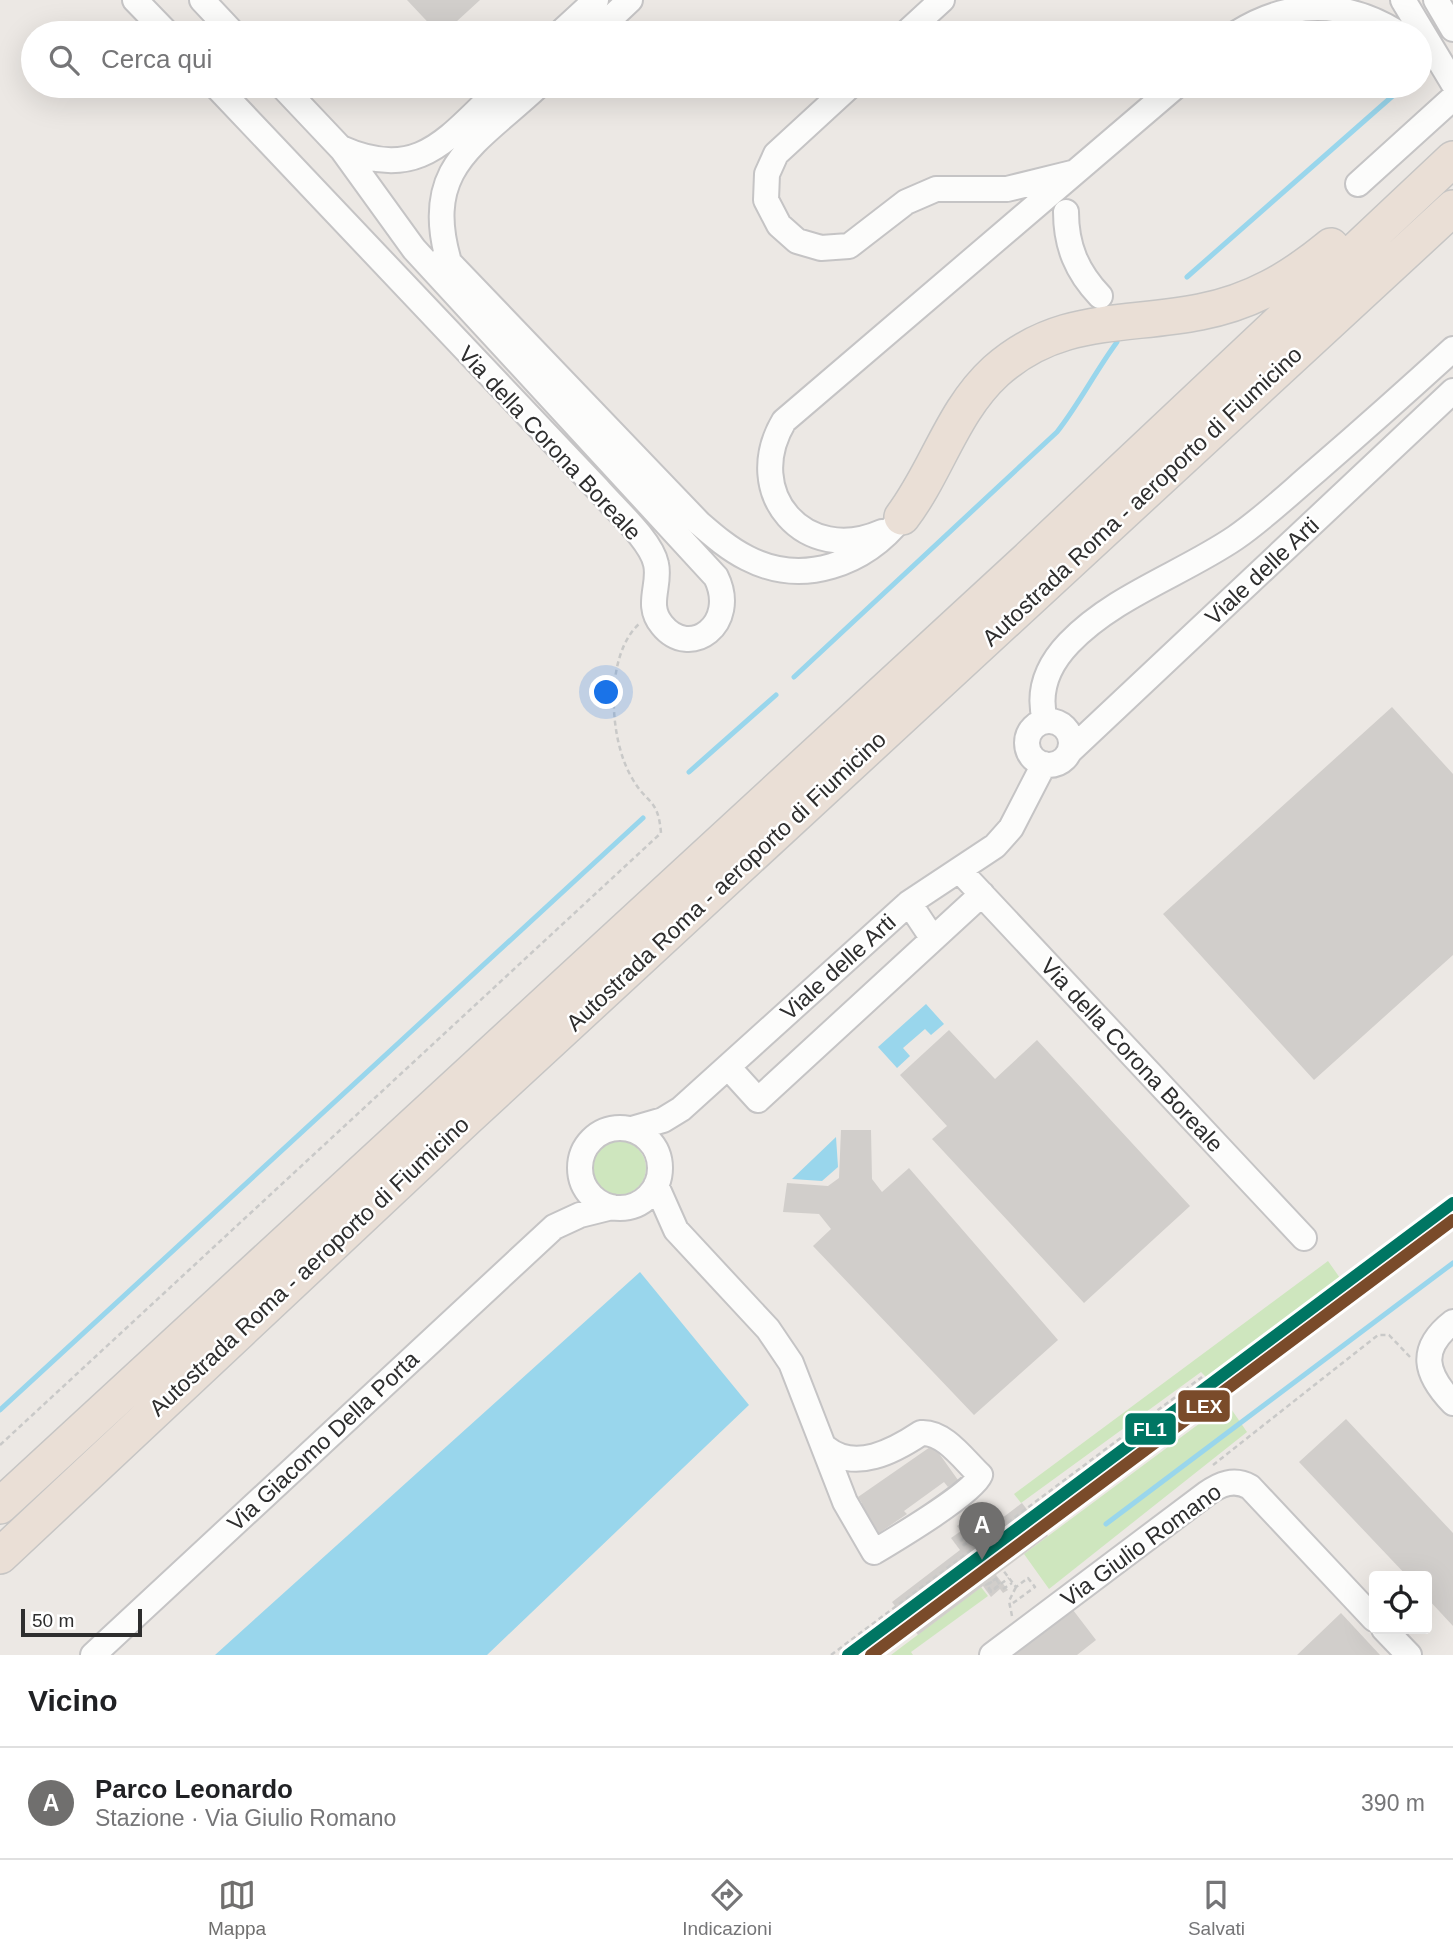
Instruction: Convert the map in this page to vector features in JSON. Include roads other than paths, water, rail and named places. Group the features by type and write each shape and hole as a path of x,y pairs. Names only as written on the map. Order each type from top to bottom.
{"highway":[{"path":"902,517 931,475 969,400 1011,359 1045,339 1079,327 1201,312 1258,295 1308,265 1453,146"},
{"name":"Autostrada Roma - aeroporto di Fiumicino","path":"0,1506 1027,560 1453,159"},
{"name":"Autostrada Roma - aeroporto di Fiumicino","path":"0,1556 466,1119 1453,208"}],"street":[{"path":"135,0 155,21"},
{"path":"202,0 222,21"},
{"path":"573,21 596,0"},
{"path":"608,21 630,0"},
{"path":"912,17 942,0"},
{"path":"1403,0 1413,21"},
{"path":"1436,0 1453,29"},
{"path":"1263,21 1301,6 1336,6 1378,21"},
{"path":"1432,59 1453,83"},
{"name":"Via della Corona Boreale","path":"227,98 597,488 641,539 657,565 655,611 661,625 674,635 699,636 712,629 721,616 722,590 716,577 414,249 341,148"},
{"name":"Via della Corona Boreale","path":"293,98 699,523 734,552 782,569 799,571 833,566 865,553 902,517"},
{"path":"341,148 378,160 415,159 437,146 490,98"},
{"path":"449,262 441,217 442,195 451,170 526,98"},
{"path":"837,98 776,155 767,174 766,200 779,225 797,241 821,248 849,246 906,202 936,189 1007,189 1077,172"},
{"path":"902,517 871,537 847,541 822,538 800,527 782,511 772,490 770,457 777,432 792,411 1162,98"},
{"path":"1358,184 1453,98"},
{"path":"1066,212 1067,237 1074,261 1100,296"},
{"path":"1045,720 1041,697 1045,678 1063,649 1078,634 1109,611 1214,552 1255,523 1453,349"},
{"name":"Viale delle Arti","path":"632,1129 663,1120 681,1110 909,903 986,854 1011,828 1044,765 1057,764 1453,391"},
{"path":"1044,765 1031,756 1027,742 1032,728 1045,720 1059,722 1069,731 1070,751"},
{"name":"Via della Corona Boreale","path":"960,871 1304,1238"},
{"path":"728,1067 758,1100 982,894"},
{"path":"909,903 933,939"},
{"name":"Viale delle Arti","path":"659,1157 681,1110"},
{"name":"Via Giacomo Della Porta","path":"93,1655 554,1227 568,1203 584,1149 599,1133 612,1128 632,1129"},
{"path":"632,1129 650,1142 659,1157 656,1185 676,1230 768,1328 791,1363 845,1502 874,1552 962,1493 977,1481 979,1475 946,1443 929,1432 922,1433 850,1472 846,1483 845,1502"},
{"path":"579,1169 582,1183 590,1195 676,1230"},
{"name":"Via Giacomo Della Porta","path":"554,1227 580,1215 644,1200 656,1185"},
{"path":"1453,1322 1437,1336 1429,1361 1435,1382 1453,1403"},
{"path":"826,1448 837,1457 875,1457"},
{"name":"Via Giulio Romano","path":"992,1655 1206,1494 1231,1482 1250,1488 1369,1614"},
{"path":"1389,1634 1409,1655"}],"water":[{"path":"926,1004 944,1024 931,1035 925,1029 903,1048 910,1056 897,1068 878,1047"},
{"path":"836,1137 838,1167 822,1181 792,1179"},
{"path":"640,1272 749,1405 487,1655 215,1655"}],"waterway":[{"path":"1187,277 1390,98"},
{"path":"794,677 1057,432 1117,342"},
{"path":"689,772 776,695"},
{"path":"0,1410 643,818"},
{"path":"1106,1524 1453,1263"}],"place":[{"name":"Parco Leonardo","path":"982,1560"}]}
